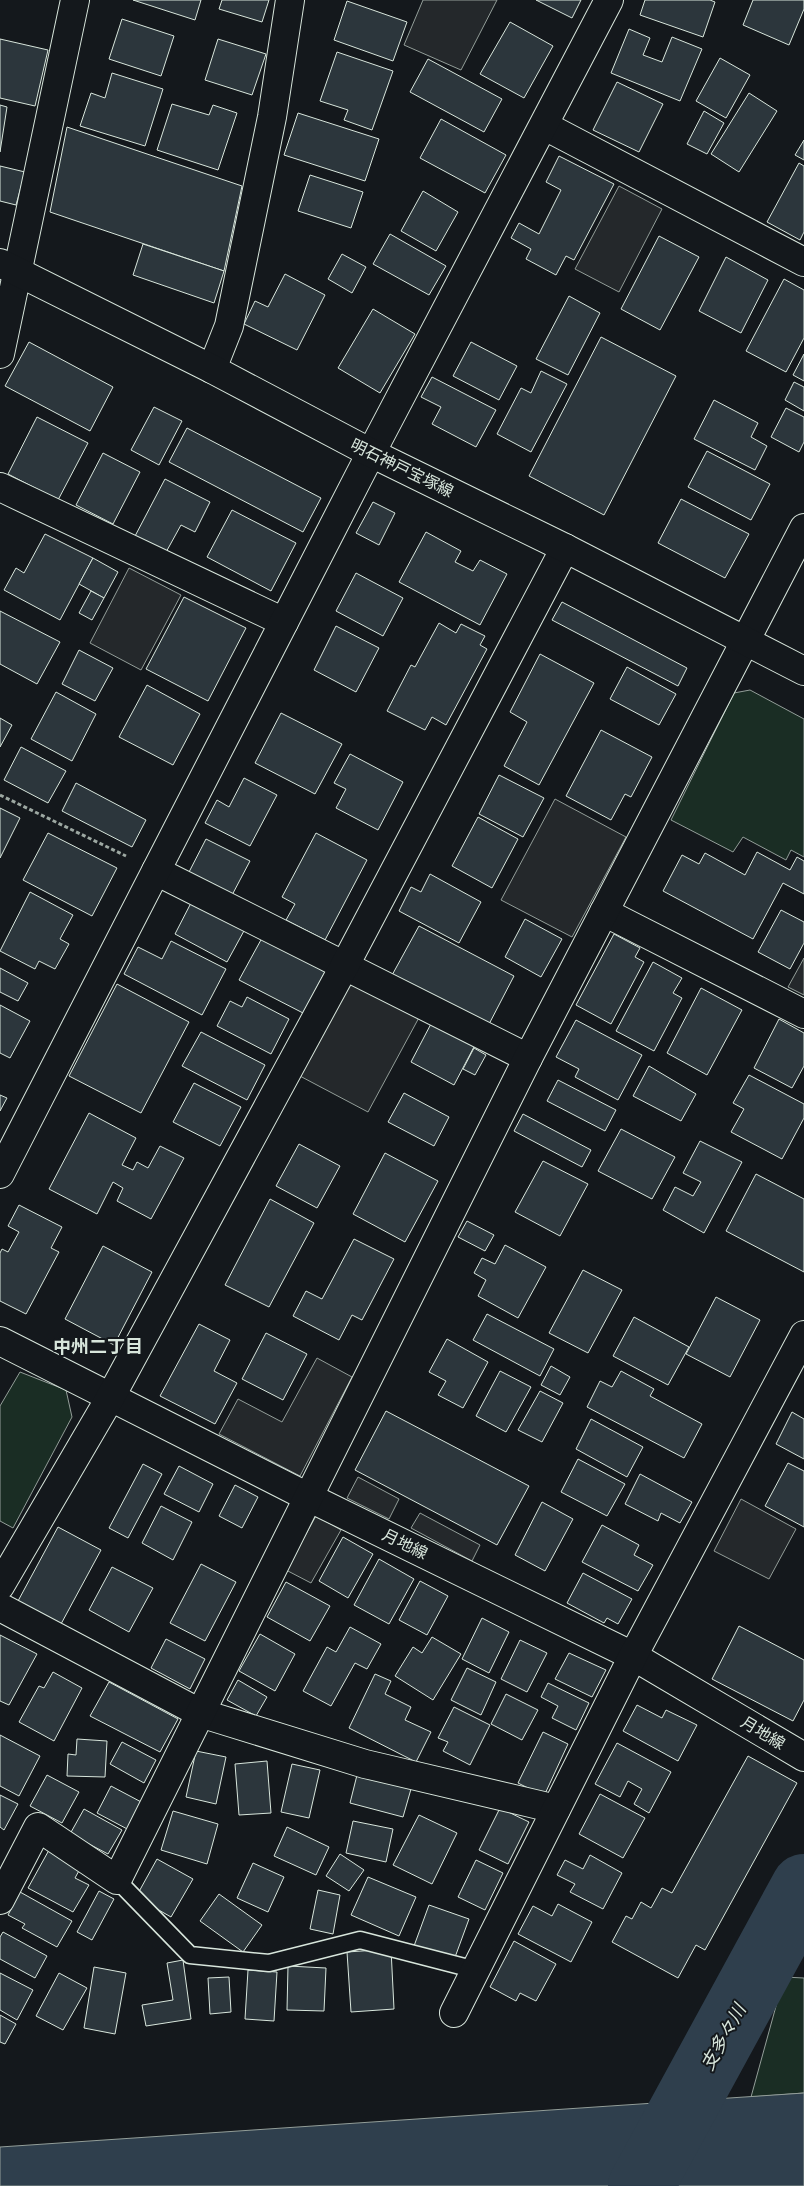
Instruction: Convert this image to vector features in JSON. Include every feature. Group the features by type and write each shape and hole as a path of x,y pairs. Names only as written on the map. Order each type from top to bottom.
{"street":[{"path":"0,354 8,267 75,0"},
{"path":"212,369 229,326 272,117 290,0"},
{"path":"0,1174 370,453 545,126 609,0"},
{"path":"545,126 804,262"},
{"name":"明石神戸宝塚線","path":"8,267 212,369 370,453 565,548 804,671"},
{"path":"0,487 284,622"},
{"path":"0,1900 38,1827 117,1880 528,1058 804,528"},
{"path":"0,1586 110,1398 344,965 565,548"},
{"path":"156,871 528,1058"},
{"path":"604,912 804,1014"},
{"path":"454,2013 633,1656 804,1335"},
{"name":"月地線","path":"0,1341 308,1497 633,1656 804,1757"},
{"path":"0,1607 200,1714 365,1764 556,1809"}],"lane":[{"path":"117,1880 190,1955 269,1963 360,1940 476,1970"}],"path":[{"path":"0,795 156,871"}],"green space":[{"path":"750,690 804,719 804,857 791,850 786,860 743,837 733,852 671,820 734,693"},
{"path":"20,1372 66,1390 72,1417 13,1528 0,1521 0,1406"},
{"path":"784,1977 804,1978 804,2093 751,2097"}],"shaded area":[{"path":"423,0 497,0 461,70 404,45"},
{"path":"619,186 662,209 619,292 575,269"},
{"path":"129,568 181,595 141,670 90,643"},
{"path":"555,799 626,837 572,937 501,900"},
{"path":"804,958 804,995 788,987"},
{"path":"352,975 422,1012 368,1112 298,1075"},
{"path":"317,1358 352,1377 300,1476 219,1434 238,1399 282,1422"},
{"path":"358,1477 399,1499 389,1519 347,1498"},
{"path":"741,1499 796,1529 769,1579 714,1551"},
{"path":"420,1513 480,1545 472,1561 411,1528"},
{"path":"316,1516 341,1530 311,1583 286,1570"}],"water":[{"path":"804,2093 804,2186 0,2186 0,2147"}],"building":[{"path":"133,0 201,0 195,20"},
{"path":"222,0 269,0 262,22 219,9"},
{"path":"536,0 581,0 572,18"},
{"path":"645,0 710,0 715,2 703,37 640,15"},
{"path":"753,0 804,0 804,9 789,45 743,25"},
{"path":"347,1 407,22 393,61 334,40"},
{"path":"122,19 174,36 161,76 109,59"},
{"path":"510,22 553,46 524,98 480,74"},
{"path":"629,29 650,38 643,55 662,62 672,37 702,49 680,101 611,73"},
{"path":"0,39 48,50 35,106 0,98"},
{"path":"218,39 266,54 252,95 205,80"},
{"path":"337,52 393,71 372,130 344,120 348,110 320,101"},
{"path":"720,58 750,75 726,118 696,101"},
{"path":"428,59 502,99 484,132 410,92"},
{"path":"112,73 163,89 145,146 80,126 91,93 105,98"},
{"path":"617,82 663,104 639,152 593,130"},
{"path":"749,93 777,111 739,172 711,154"},
{"path":"172,104 209,115 213,105 237,113 218,170 157,150"},
{"path":"0,105 7,107 0,152"},
{"path":"704,111 724,123 707,154 687,144"},
{"path":"298,113 379,139 365,181 284,155"},
{"path":"441,119 506,155 485,193 420,158"},
{"path":"67,127 242,186 224,271 50,212"},
{"path":"804,140 804,160 795,155"},
{"path":"559,156 614,184 574,260 566,256 556,275 526,259 531,249 511,238 519,223 539,234 561,190 546,182"},
{"path":"799,163 804,166 804,232 800,240 767,222"},
{"path":"0,166 25,172 16,205 0,201"},
{"path":"310,175 363,192 351,228 298,211"},
{"path":"423,191 458,212 436,251 401,231"},
{"path":"390,234 446,266 429,295 373,264"},
{"path":"659,236 699,257 660,330 621,309"},
{"path":"143,244 224,271 214,303 133,275"},
{"path":"342,254 366,267 352,293 328,279"},
{"path":"726,257 768,280 741,333 699,311"},
{"path":"285,274 325,295 297,350 244,324 255,301 268,307"},
{"path":"784,279 804,290 804,338 786,372 746,351"},
{"path":"569,296 600,313 568,375 536,359"},
{"path":"373,309 415,334 380,393 338,368"},
{"path":"601,337 676,376 604,515 529,476"},
{"path":"29,342 113,387 90,431 5,386"},
{"path":"471,342 517,366 499,400 453,376"},
{"path":"804,354 804,381 793,375"},
{"path":"541,371 567,384 531,452 497,434 521,388 531,393"},
{"path":"432,377 496,410 476,447 432,424 441,407 421,397"},
{"path":"794,382 804,387 804,411 785,400"},
{"path":"714,400 758,423 751,437 767,446 755,470 694,439"},
{"path":"154,407 182,421 159,465 131,450"},
{"path":"786,408 804,417 804,442 799,452 771,437"},
{"path":"37,417 88,443 58,500 8,474"},
{"path":"187,428 321,498 303,532 169,462"},
{"path":"707,451 770,484 751,520 688,487"},
{"path":"103,453 140,472 113,524 76,505"},
{"path":"165,479 210,502 195,532 181,525 165,554 134,538"},
{"path":"681,499 749,534 725,578 658,543"},
{"path":"373,502 395,513 379,545 356,533"},
{"path":"232,510 296,543 271,591 207,557"},
{"path":"426,532 461,551 455,562 473,571 480,560 507,574 480,625 399,582"},
{"path":"45,534 93,558 60,620 4,590 16,568 24,573"},
{"path":"93,558 118,572 104,598 79,584"},
{"path":"356,573 403,598 383,636 336,611"},
{"path":"91,591 104,598 92,620 79,613"},
{"path":"184,597 246,628 208,701 146,669"},
{"path":"562,602 687,668 678,686 552,620"},
{"path":"0,611 60,642 37,684 0,664"},
{"path":"439,623 456,633 461,624 485,636 480,645 487,649 446,725 432,717 425,730 387,711 411,665 415,667"},
{"path":"336,626 379,648 356,692 314,670"},
{"path":"79,650 113,668 95,701 62,684"},
{"path":"540,654 594,683 539,785 504,766 527,722 510,712"},
{"path":"627,667 676,694 659,725 610,699"},
{"path":"147,685 200,714 173,765 119,737"},
{"path":"56,692 96,714 72,761 31,739"},
{"path":"281,713 342,744 315,794 255,763"},
{"path":"0,718 12,725 0,747"},
{"path":"601,730 652,757 631,797 625,794 611,820 566,796"},
{"path":"21,747 66,771 48,803 4,780"},
{"path":"350,754 403,782 378,830 336,808 346,789 334,783"},
{"path":"499,775 544,798 523,837 479,814"},
{"path":"244,778 277,795 250,846 205,823 217,800 229,807"},
{"path":"76,783 146,820 132,847 62,811"},
{"path":"0,808 20,818 0,858"},
{"path":"478,817 518,839 492,888 452,866"},
{"path":"48,833 117,868 92,916 23,880"},
{"path":"316,833 367,860 325,940 286,920 295,904 282,897"},
{"path":"206,839 250,861 231,897 188,874"},
{"path":"757,852 790,870 797,857 804,861 804,894 783,883 753,939 663,891 682,855 699,864 705,853 745,875"},
{"path":"430,874 481,902 459,943 399,911 411,887 421,892"},
{"path":"30,892 73,915 60,939 69,944 55,969 39,961 35,969 0,951"},
{"path":"192,901 245,929 227,962 175,934"},
{"path":"781,910 804,922 804,943 790,969 758,952"},
{"path":"525,919 562,939 541,977 505,957"},
{"path":"419,926 514,976 487,1028 391,977"},
{"path":"614,934 640,948 635,957 644,962 611,1024 576,1005"},
{"path":"262,938 325,972 303,1013 239,980"},
{"path":"171,941 226,969 202,1015 124,974 138,947 162,959"},
{"path":"653,962 682,978 673,993 682,998 654,1051 616,1031"},
{"path":"0,968 28,983 18,1001 0,992"},
{"path":"117,984 189,1022 141,1113 69,1076"},
{"path":"701,988 742,1010 707,1075 667,1053"},
{"path":"247,997 289,1019 271,1054 217,1026 230,1001 242,1007"},
{"path":"0,1005 30,1021 10,1058 0,1053"},
{"path":"779,1019 804,1033 804,1066 792,1088 754,1068"},
{"path":"433,1020 476,1043 454,1085 411,1062"},
{"path":"576,1020 642,1055 618,1100 575,1077 579,1069 556,1057"},
{"path":"201,1032 265,1065 247,1100 182,1066"},
{"path":"474,1048 486,1055 475,1075 463,1069"},
{"path":"649,1066 696,1094 681,1121 633,1096"},
{"path":"749,1075 804,1104 804,1118 782,1159 731,1132 744,1109 733,1103"},
{"path":"558,1080 616,1110 605,1131 547,1101"},
{"path":"194,1083 241,1107 220,1146 173,1122"},
{"path":"404,1093 449,1117 434,1146 388,1122"},
{"path":"0,1095 7,1098 0,1111"},
{"path":"89,1113 136,1138 122,1165 133,1170 137,1162 148,1168 160,1146 184,1158 151,1219 117,1201 123,1188 113,1182 97,1214 49,1189"},
{"path":"523,1114 591,1150 582,1167 514,1131"},
{"path":"621,1129 675,1157 652,1199 598,1171"},
{"path":"700,1141 742,1162 704,1233 663,1210 675,1187 693,1196 701,1182 683,1173"},
{"path":"299,1144 340,1166 317,1208 276,1186"},
{"path":"385,1153 438,1181 405,1242 353,1214"},
{"path":"543,1161 588,1184 560,1236 515,1212"},
{"path":"756,1174 804,1199 804,1272 726,1231"},
{"path":"270,1199 314,1223 269,1307 225,1285"},
{"path":"19,1205 62,1227 51,1248 59,1252 26,1314 0,1301 0,1253 2,1249 8,1252 19,1232 8,1226"},
{"path":"467,1221 494,1235 485,1251 458,1237"},
{"path":"354,1239 394,1259 362,1320 352,1315 339,1340 293,1316 306,1291 322,1299"},
{"path":"505,1245 546,1267 518,1318 478,1296 486,1280 474,1273 482,1258 495,1264"},
{"path":"103,1246 152,1272 114,1345 65,1319"},
{"path":"583,1270 622,1290 588,1353 549,1333"},
{"path":"716,1297 760,1320 730,1377 686,1354"},
{"path":"487,1314 554,1349 540,1376 473,1340"},
{"path":"634,1317 689,1347 668,1385 613,1356"},
{"path":"199,1324 230,1340 214,1371 237,1383 215,1424 160,1396"},
{"path":"266,1333 307,1354 283,1400 242,1379"},
{"path":"447,1339 488,1362 463,1408 438,1395 446,1381 429,1372"},
{"path":"551,1366 570,1377 560,1395 541,1385"},
{"path":"500,1371 531,1387 506,1432 476,1416"},
{"path":"621,1371 654,1389 650,1396 702,1424 684,1458 587,1407 600,1381 612,1387"},
{"path":"540,1391 563,1403 542,1442 518,1430"},
{"path":"386,1411 529,1486 497,1545 355,1470"},
{"path":"792,1412 804,1419 804,1459 776,1444"},
{"path":"591,1419 643,1447 627,1477 576,1449"},
{"path":"578,1459 625,1484 607,1516 561,1492"},
{"path":"788,1463 804,1471 804,1527 765,1506"},
{"path":"143,1464 162,1474 128,1538 109,1528"},
{"path":"179,1466 213,1484 199,1512 164,1494"},
{"path":"640,1474 692,1502 680,1523 661,1513 658,1521 625,1504"},
{"path":"235,1485 258,1497 242,1528 219,1516"},
{"path":"542,1502 573,1519 545,1571 515,1555"},
{"path":"161,1506 192,1522 173,1560 142,1543"},
{"path":"602,1525 639,1545 634,1555 653,1565 638,1591 582,1562"},
{"path":"58,1527 101,1550 61,1624 18,1601"},
{"path":"343,1537 373,1554 348,1598 319,1581"},
{"path":"379,1559 414,1579 389,1624 354,1605"},
{"path":"201,1564 236,1582 205,1641 170,1623"},
{"path":"112,1567 153,1588 129,1632 89,1610"},
{"path":"583,1573 632,1599 618,1624 607,1618 604,1623 567,1603"},
{"path":"420,1581 448,1596 427,1635 399,1620"},
{"path":"286,1582 330,1606 310,1641 267,1617"},
{"path":"482,1618 509,1632 489,1673 462,1659"},
{"path":"739,1626 804,1660 804,1700 793,1721 712,1679"},
{"path":"350,1627 381,1644 367,1669 355,1663 331,1706 303,1691 327,1647 336,1652"},
{"path":"260,1634 295,1654 275,1691 239,1671"},
{"path":"0,1635 37,1654 9,1705 0,1701"},
{"path":"432,1637 461,1654 433,1700 395,1676 413,1647 422,1653"},
{"path":"166,1639 205,1659 190,1689 151,1668"},
{"path":"520,1640 547,1653 527,1692 501,1679"},
{"path":"569,1653 606,1670 592,1697 555,1679"},
{"path":"467,1668 496,1682 481,1715 451,1700"},
{"path":"53,1672 82,1688 54,1741 19,1722 39,1686 44,1688"},
{"path":"375,1674 391,1681 385,1694 411,1707 405,1720 431,1732 416,1762 349,1728"},
{"path":"238,1680 267,1697 256,1716 227,1700"},
{"path":"109,1682 178,1719 160,1752 90,1716"},
{"path":"548,1683 589,1703 576,1730 552,1718 558,1706 541,1697"},
{"path":"506,1694 538,1710 522,1740 491,1724"},
{"path":"637,1705 662,1718 666,1710 697,1725 678,1761 623,1731"},
{"path":"454,1707 490,1725 470,1765 443,1751 448,1742 438,1738"},
{"path":"543,1732 568,1744 544,1796 518,1783"},
{"path":"0,1735 40,1756 19,1796 0,1786"},
{"path":"77,1739 107,1741 105,1777 67,1776 68,1754 76,1755"},
{"path":"122,1742 156,1760 144,1783 110,1764"},
{"path":"617,1743 671,1772 649,1813 634,1804 642,1789 628,1781 620,1797 595,1784"},
{"path":"196,1751 226,1757 216,1804 186,1797"},
{"path":"748,1756 797,1783 705,1950 696,1945 678,1978 612,1942 626,1916 632,1919 641,1902 651,1908 662,1888 672,1893"},
{"path":"267,1761 271,1813 239,1815 235,1764"},
{"path":"292,1764 320,1770 309,1818 281,1812"},
{"path":"47,1775 79,1792 62,1823 30,1806"},
{"path":"357,1775 411,1789 403,1817 350,1803"},
{"path":"111,1786 145,1804 131,1831 97,1813"},
{"path":"600,1794 645,1818 623,1858 579,1834"},
{"path":"0,1795 18,1804 4,1830 0,1827"},
{"path":"500,1808 529,1822 508,1864 479,1850"},
{"path":"84,1809 122,1830 108,1854 70,1834"},
{"path":"173,1811 218,1824 207,1864 161,1850"},
{"path":"419,1815 457,1833 432,1884 393,1865"},
{"path":"353,1821 393,1829 386,1862 346,1853"},
{"path":"287,1827 329,1847 316,1875 274,1856"},
{"path":"49,1850 81,1867 75,1878 89,1885 73,1912 28,1888"},
{"path":"340,1854 364,1870 349,1891 326,1876"},
{"path":"590,1855 622,1873 603,1909 570,1892 575,1884 557,1875 565,1860 583,1869"},
{"path":"157,1859 193,1879 171,1917 136,1897"},
{"path":"476,1860 503,1873 485,1910 458,1897"},
{"path":"253,1863 284,1877 268,1912 237,1898"},
{"path":"368,1877 416,1897 399,1936 351,1915"},
{"path":"318,1890 340,1895 333,1934 310,1929"},
{"path":"99,1891 114,1899 92,1940 77,1932"},
{"path":"20,1892 72,1921 57,1947 22,1928 25,1924 8,1915"},
{"path":"219,1894 262,1925 243,1952 200,1921"},
{"path":"558,1904 592,1922 571,1962 518,1934 533,1906 552,1916"},
{"path":"429,1905 469,1919 454,1960 414,1946"},
{"path":"3,1932 47,1956 35,1978 0,1959 0,1937"},
{"path":"514,1941 556,1964 536,2001 520,1993 516,2001 490,1987"},
{"path":"391,1949 394,2009 351,2012 347,1952"},
{"path":"183,1960 191,2019 146,2026 142,2005 173,2000 167,1963"},
{"path":"288,1966 326,1968 324,2011 287,2010"},
{"path":"94,1967 126,1973 115,2034 84,2028"},
{"path":"248,1970 277,1972 274,2021 245,2019"},
{"path":"0,1973 33,1990 17,2020 0,2010"},
{"path":"59,1973 87,1988 63,2030 36,2016"},
{"path":"229,1977 231,2012 210,2014 208,1978"},
{"path":"0,2015 16,2024 5,2044 0,2042"}],"waterway":[{"name":"支多々川","path":"641,2186 804,1887"}],"district":[{"name":"中州二丁目","path":"98,1346"}]}
